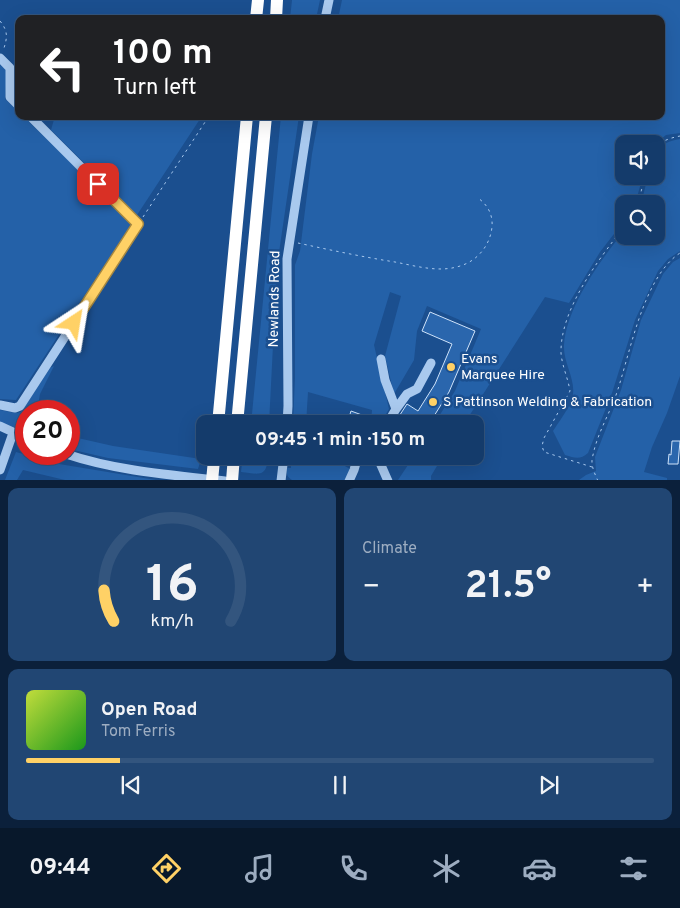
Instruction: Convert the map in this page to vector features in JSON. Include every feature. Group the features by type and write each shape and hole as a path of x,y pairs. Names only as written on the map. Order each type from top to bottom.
{"highway":[{"path":"256,15 258,0"},
{"path":"276,15 277,0"},
{"path":"219,415 247,120"},
{"path":"238,415 266,120"},
{"path":"212,480 213,465"},
{"path":"232,480 233,465"}],"street":[{"path":"327,15 329,0"},
{"path":"0,59 10,68 10,97 15,102"},
{"path":"0,405 15,408 20,406 138,224 34,120"},
{"name":"Newlands Road","path":"287,415 287,259 308,120"},
{"path":"381,359 385,380 396,410"},
{"path":"393,415 407,394 418,389 431,363"},
{"path":"0,426 13,432 0,470"},
{"path":"80,458 109,466 225,480"},
{"path":"281,480 283,465"},
{"path":"349,480 355,465"},
{"path":"381,465 388,480"}],"path":[{"path":"0,22 6,28 6,40 0,59"},
{"path":"138,224 206,120"},
{"path":"665,140 680,136"},
{"path":"290,241 434,269 459,267 480,254 489,238 492,227 491,217 486,204 478,198"},
{"path":"592,467 544,452 542,446 544,438 570,391 561,355 562,341 570,312 575,298 603,253 615,238"},
{"path":"598,480 592,467 592,456 615,396 637,323 661,271 671,259 680,254"}],"shaded area":[{"path":"292,0 320,0 317,15 290,15"},
{"path":"342,0 680,0 680,133 665,136 615,135 615,185 640,185 638,195 615,195 615,233 600,252 569,303 545,297 470,415 440,415 455,391 481,329 427,306 417,331 414,360 394,394 385,356 401,296 390,292 374,345 389,409 385,415 372,415 372,410 308,392 307,415 293,415 295,265 300,251 312,154 318,120 665,120 665,15 339,15"},
{"path":"0,65 7,70 5,99 15,108 15,120 27,120 132,223 16,400 0,399"},
{"path":"54,120 199,120 137,215 51,130"},
{"path":"281,120 298,120 277,266 269,415 252,415"},
{"path":"680,139 680,251 668,259 658,271 635,320 612,393 588,453 577,458 565,455 553,431 568,408 573,394 564,351 566,330 571,315 595,270 615,243 615,245 665,245 665,195 643,195 646,185 665,185 665,144"},
{"path":"680,258 680,376 644,472 667,478 667,480 579,480 596,471 595,457 621,390 641,320 663,274 673,262"},
{"path":"54,366 39,400 29,400 50,368"},
{"path":"0,410 15,413 15,430 0,422"},
{"path":"80,438 113,446 196,458 196,465 199,465 198,469 108,458 80,452"},
{"path":"15,455 15,465 65,465 156,480 65,480 23,470 17,480 5,480"},
{"path":"242,465 267,465 261,473 241,472"},
{"path":"291,465 343,465 350,469 346,480 292,480 287,472 287,468 291,468"},
{"path":"408,465 438,465 431,476 431,480 398,480"}],"building":[{"name":"Evans Marquee Hire","path":"430,312 475,331 449,392 435,415 400,415 407,404 418,411 435,384 452,344 422,331"},
{"path":"351,411 362,415 350,415"},
{"path":"672,441 680,441 678,464 668,464"}],"place":[{"name":"Evans Marquee Hire","path":"451,367"},
{"name":"S Pattinson Welding & Fabrication","path":"433,402"}],"route":[{"path":"74,323 138,224 98,184"}]}
